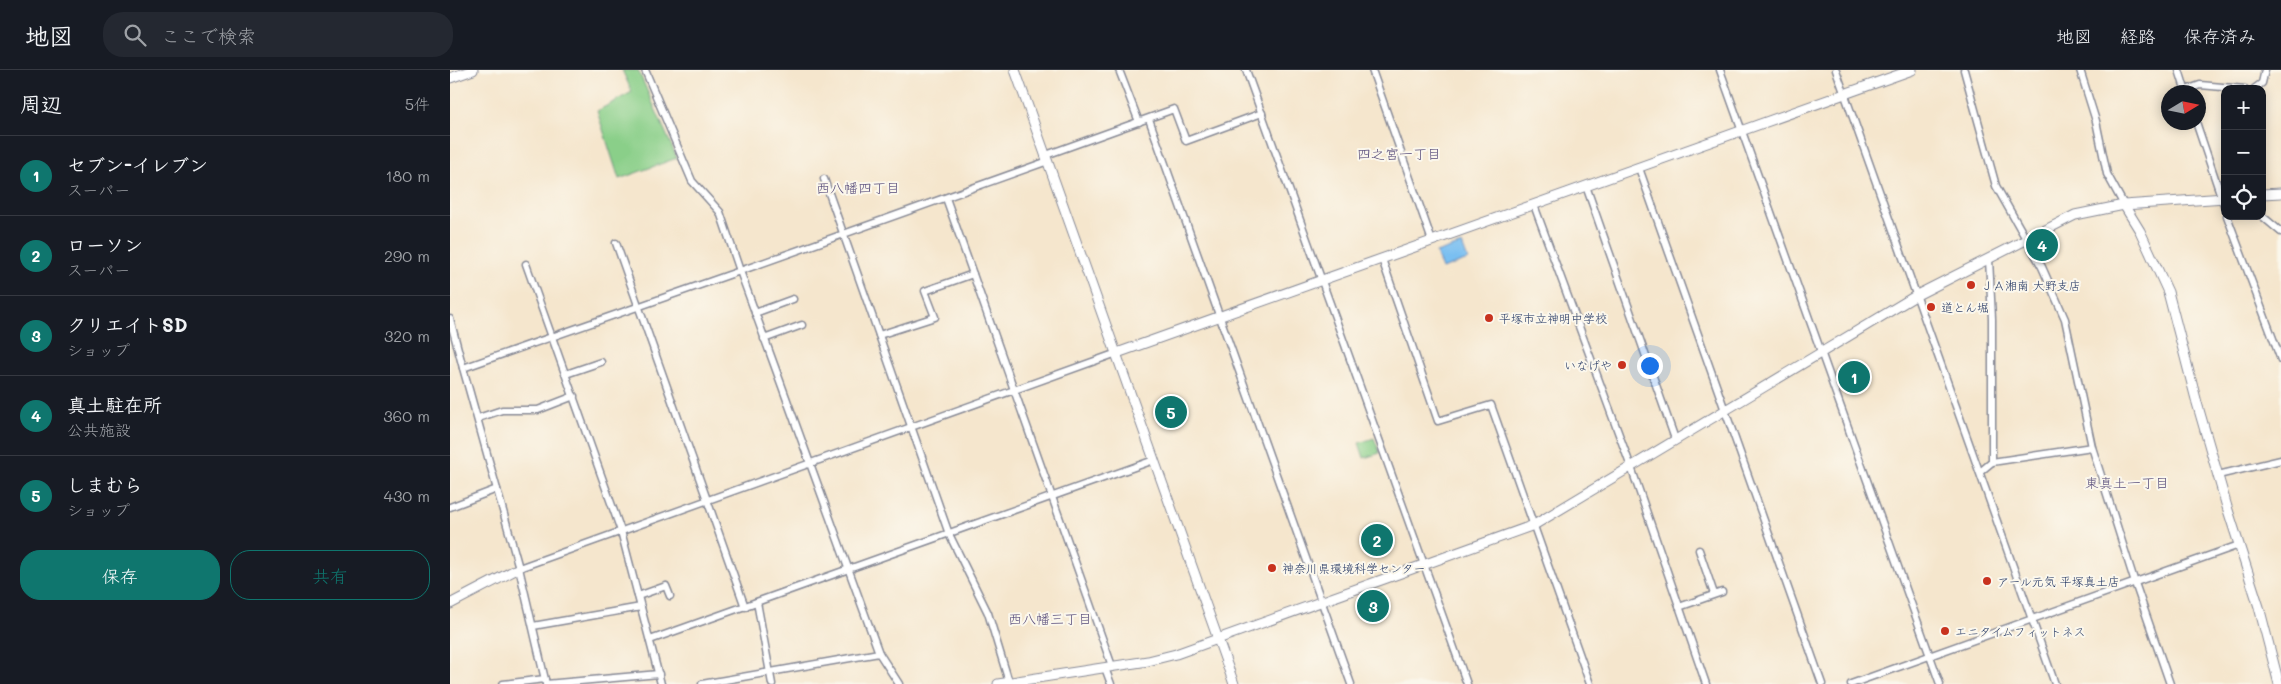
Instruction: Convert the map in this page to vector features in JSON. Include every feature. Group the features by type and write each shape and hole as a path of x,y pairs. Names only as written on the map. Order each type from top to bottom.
{"street":[{"path":"450,78 473,70"},
{"path":"645,70 692,181 720,212 878,653 899,684"},
{"path":"1015,70 1234,684"},
{"path":"1119,70 1138,122"},
{"path":"1246,70 1467,684"},
{"path":"1372,70 1432,241"},
{"path":"1720,70 1940,684"},
{"path":"1836,70 2054,684"},
{"path":"450,604 519,568 1912,70"},
{"path":"1964,70 1996,186 2042,268 2065,319 2092,447 2135,583 2170,684"},
{"path":"2080,70 2096,121 2107,174 2140,231 2168,292 2196,403 2259,607 2279,684"},
{"path":"2179,70 2184,85"},
{"path":"2259,85 2262,83 2265,70"},
{"path":"2206,86 2221,87"},
{"path":"463,368 946,198 1174,109 1186,141 1262,113"},
{"path":"1149,119 1351,684"},
{"path":"2199,130 2221,192"},
{"path":"1638,168 1822,684"},
{"path":"824,179 949,534 988,614 1009,682"},
{"path":"1586,186 1675,439"},
{"path":"2266,194 2281,193"},
{"path":"946,198 1109,667 1111,684"},
{"path":"998,684 1033,681 1148,661 1218,639 1534,525 1675,439 1726,412 1917,295 2075,215 2124,205 2221,198"},
{"path":"1534,205 1631,467 1706,684"},
{"path":"2266,219 2281,232"},
{"path":"2228,220 2281,360"},
{"path":"616,243 706,501 745,606"},
{"path":"1382,259 1438,421 1491,405 1590,684"},
{"path":"1989,259 1992,319 1992,462"},
{"path":"526,264 621,532 661,684"},
{"path":"880,335 934,317 925,291 972,274"},
{"path":"755,313 793,299"},
{"path":"450,319 519,568 545,682"},
{"path":"764,339 802,325"},
{"path":"566,374 601,362"},
{"path":"478,418 502,410 538,410 574,396"},
{"path":"1980,472 1992,462 2092,447"},
{"path":"650,640 1154,460"},
{"path":"2218,475 2281,460"},
{"path":"450,507 497,489"},
{"path":"1851,684 1930,654 2240,545"},
{"path":"1699,550 1714,594"},
{"path":"638,596 666,586 670,596"},
{"path":"1679,607 1722,592"},
{"path":"757,602 772,684"},
{"path":"533,626 641,607"},
{"path":"702,684 878,653"},
{"path":"502,684 658,674"}],"green space":[{"path":"622,70 638,70 677,158 619,179 597,111 632,92"},
{"path":"1374,438 1380,453 1364,458 1359,443"}],"water":[{"path":"1462,244 1468,260 1442,269 1436,253"}],"place":[{"name":"真土駐在所","path":"2042,245"},
{"name":"ＪＡ湘南 大野支店","path":"1971,285"},
{"name":"道とん堀","path":"1931,307"},
{"name":"平塚市立神明中学校","path":"1489,318"},
{"name":"いなげや","path":"1622,365"},
{"name":"セブン-イレブン","path":"1854,377"},
{"name":"しまむら","path":"1171,412"},
{"name":"ローソン","path":"1377,540"},
{"name":"神奈川県環境科学センター","path":"1272,568"},
{"name":"アール元気 平塚真土店","path":"1987,581"},
{"name":"クリエイトSD","path":"1373,606"},
{"name":"エニタイムフィットネス","path":"1945,631"}],"district":[{"name":"四之宮一丁目","path":"1399,153"},
{"name":"西八幡四丁目","path":"858,187"},
{"name":"東真土一丁目","path":"2127,482"},
{"name":"西八幡三丁目","path":"1050,618"}]}
